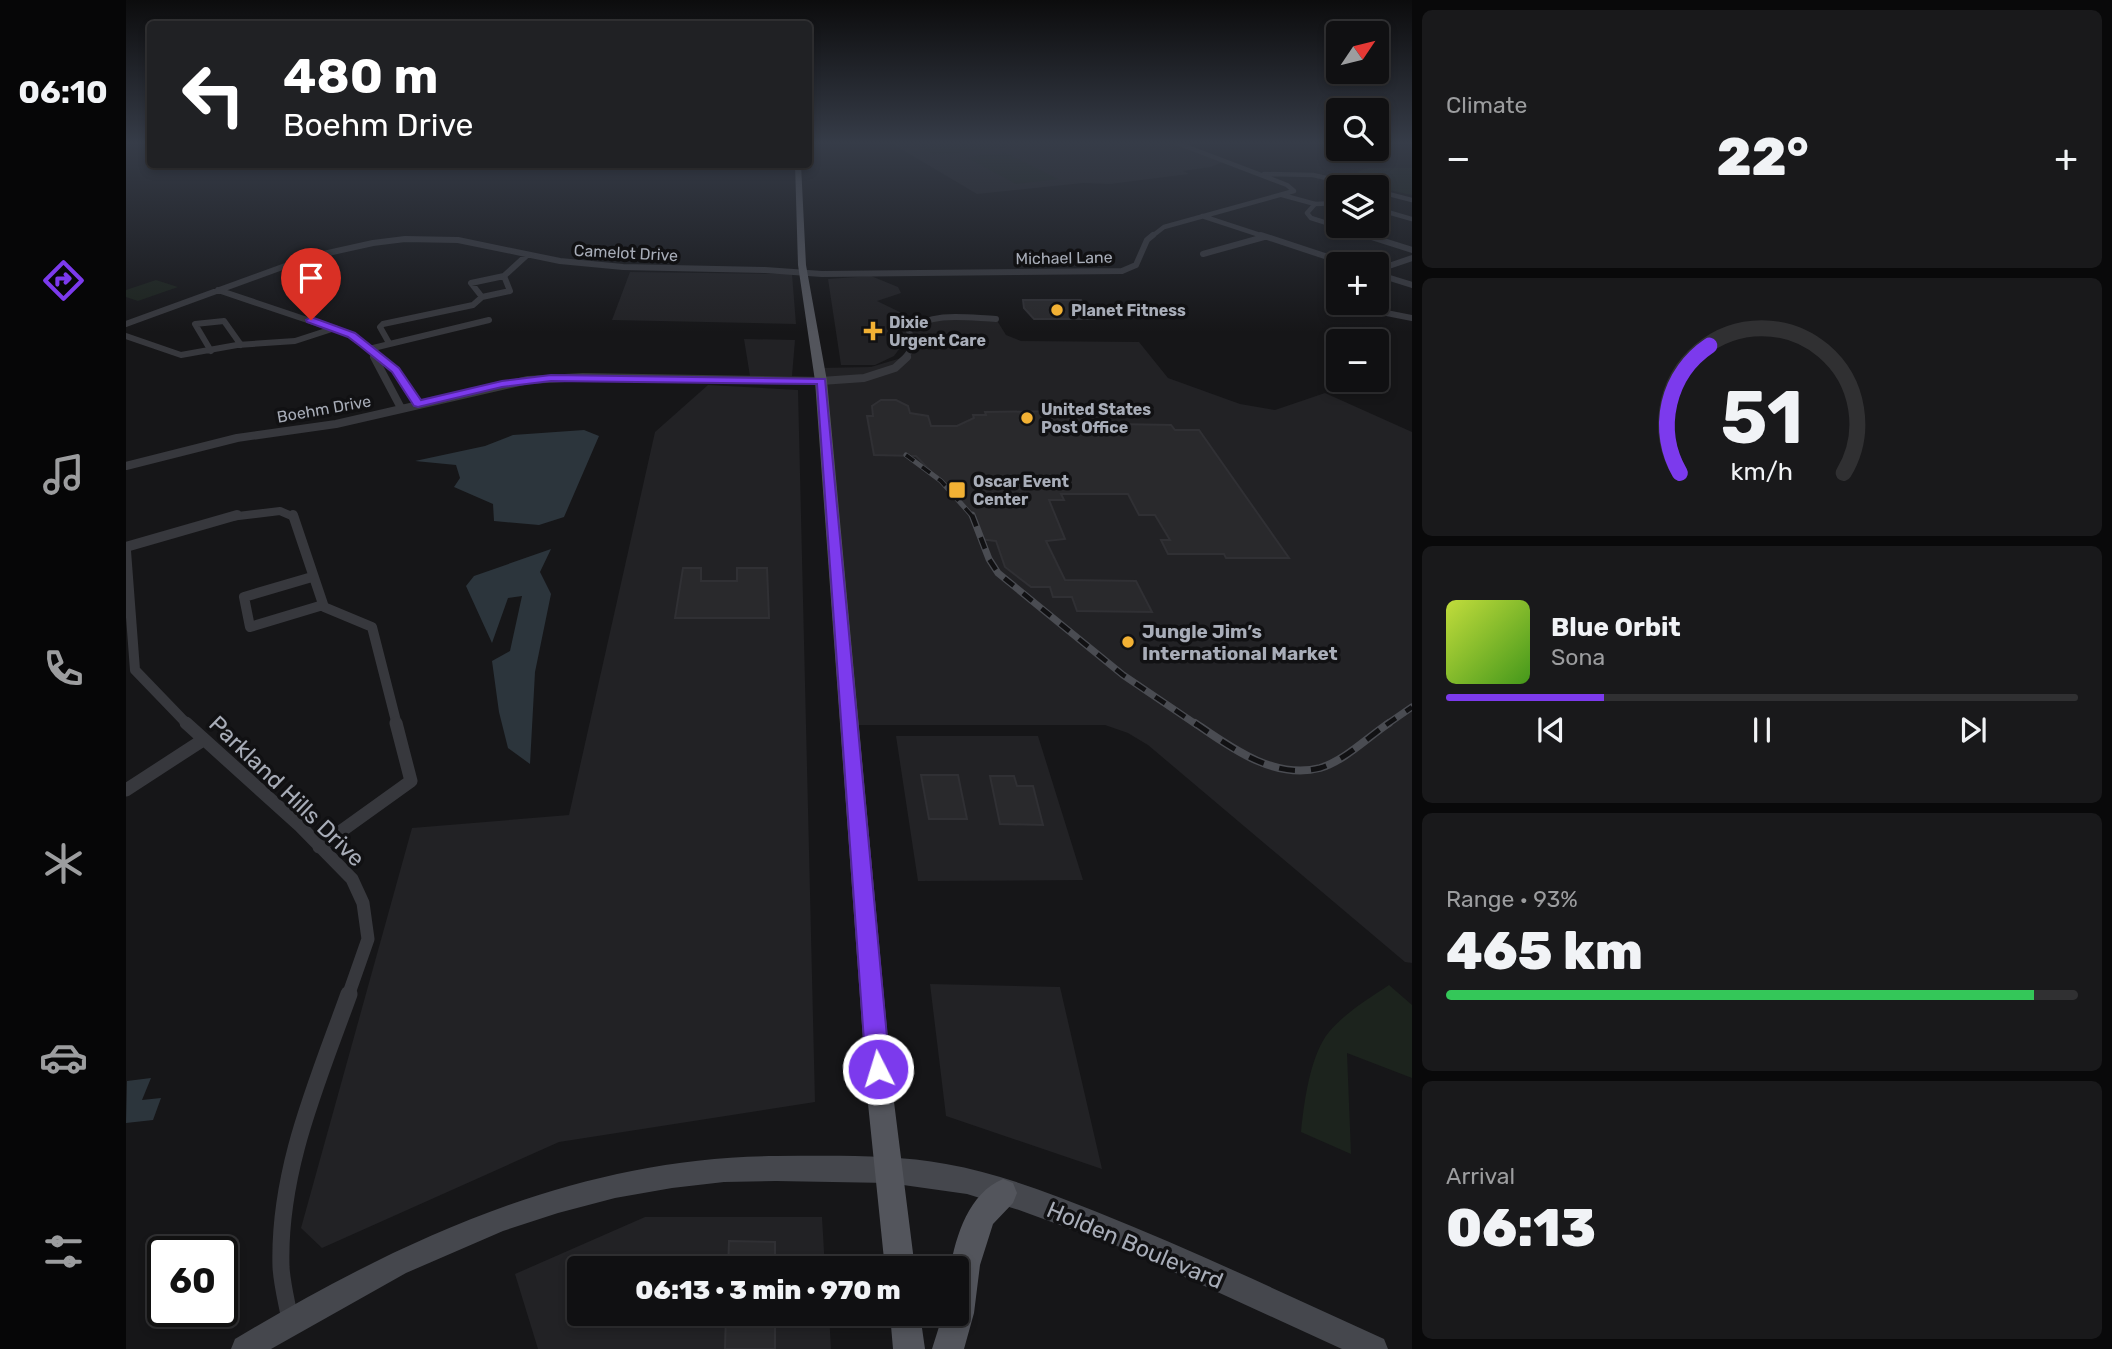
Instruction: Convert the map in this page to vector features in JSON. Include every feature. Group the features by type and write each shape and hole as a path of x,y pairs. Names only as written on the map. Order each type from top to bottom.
{"main road":[{"path":"801,206 805,272 821,381 887,1169 898,1256"},
{"name":"Holden Boulevard","path":"245,1349 364,1279 427,1249 501,1219 591,1191 689,1173 758,1168 887,1169 940,1175 1003,1193 1111,1231 1374,1349"},
{"path":"948,1349 959,1313 965,1265 981,1215 1003,1193"},
{"path":"906,1326 909,1349"}],"street":[{"name":"Michael Lane","path":"805,272 1122,271 1136,265 1147,240 1156,231 1239,206"},
{"path":"1313,206 1307,213 1311,218 1412,250"},
{"path":"1389,212 1412,219"},
{"path":"1200,216 1326,257"},
{"path":"1203,254 1264,237"},
{"name":"Camelot Drive","path":"126,324 315,256 376,242 457,240 527,255 610,266 805,272"},
{"path":"482,297 471,283 505,276 527,255"},
{"path":"1389,267 1412,258"},
{"path":"389,343 380,327 383,324 473,305 482,297 510,291 505,276"},
{"path":"1389,276 1412,285"},
{"path":"218,290 352,335 396,370 418,404"},
{"path":"1389,313 1412,318"},
{"name":"Boehm Drive","path":"126,466 237,438 335,424 502,384 551,378 821,381 864,379 895,368 911,353 909,330 918,322 933,319 996,319"},
{"path":"371,351 389,343 489,320"},
{"path":"211,351 195,324 224,321 241,345"},
{"path":"126,336 176,355 241,345 295,341 335,328"},
{"path":"371,351 401,408"},
{"path":"126,549 259,510 287,511 293,515 324,607 372,627 411,781 320,847"},
{"name":"Parkland Hills Drive","path":"126,549 135,670 203,740 300,826 352,879 363,903 368,939 294,1150 284,1199 281,1269 290,1321"},
{"path":"312,577 244,597 250,627 323,605"},
{"path":"126,790 203,740"}],"shaded area":[{"path":"630,272 792,274 796,324 612,320"},
{"path":"871,276 898,287 901,293 877,301 912,318 903,344 894,356 875,365 841,365 828,279"},
{"path":"156,280 178,287 138,301 126,297 126,290"},
{"name":"Jungle Jim’s International Market","path":"996,319 1006,335 1021,341 1139,342 1168,378 1240,404 1275,410 1325,393 1412,432 1412,963 1405,962 1148,745 1128,733 1105,725 850,725 820,368 871,367 908,356 911,353 909,330 924,320"},
{"path":"744,339 795,340 792,376 750,376"},
{"path":"708,385 798,390 815,1102 559,1142 322,1248 301,1228 412,828 569,815 655,432"},
{"path":"584,430 599,436 564,517 539,525 494,521 493,504 454,487 460,478 456,465 415,461 485,446 513,435"},
{"path":"551,549 540,572 551,594 535,672 530,764 508,748 499,712 492,661 510,651 522,596 508,598 492,643 466,586 474,576"},
{"path":"896,736 1038,736 1083,880 918,881"},
{"path":"930,984 1060,987 1102,1169 946,1116"},
{"path":"1389,985 1412,1005 1412,1078 1347,1053 1351,1154 1301,1132 1309,1080 1317,1053 1329,1032 1349,1012"},
{"path":"151,1078 142,1100 161,1098 153,1120 126,1123 127,1081"},
{"path":"645,1217 822,1217 824,1256 567,1256 567,1326 830,1326 831,1349 538,1349 515,1274"}],"building":[{"name":"Planet Fitness","path":"1023,300 1081,300 1094,319 1034,319 1024,308"},
{"name":"Jungle Jim’s International Market","path":"881,400 896,400 908,406 910,413 928,416 931,426 957,426 974,418 973,415 986,415 985,412 1069,411 1071,415 1104,415 1108,421 1114,421 1116,424 1171,425 1175,430 1199,430 1289,558 1168,554 1161,540 1170,540 1155,515 1139,515 1128,494 1061,494 1064,500 1049,500 1065,539 1046,541 1065,580 1136,581 1152,612 1077,611 1072,597 1053,597 1050,587 1031,587 1005,567 996,541 979,539 971,512 916,456 874,455 867,416 873,416 872,406"},
{"path":"683,568 701,568 701,581 737,581 737,568 767,568 769,618 675,618"},
{"path":"921,775 958,775 967,819 929,819"},
{"path":"990,776 1014,776 1017,786 1033,786 1043,825 1000,824"},
{"path":"729,1241 775,1242 775,1256 728,1256"},
{"path":"726,1326 775,1326 775,1349 725,1349"}],"railway":[{"path":"906,455 941,481 973,517"},
{"path":"973,517 989,559 998,573 1123,675 1197,725"},
{"path":"1386,725 1412,707"},
{"path":"1195,723 1253,759 1286,769 1303,770 1329,765 1389,723"}],"place":[{"name":"Planet Fitness","path":"1057,310"},
{"name":"Dixie Urgent Care","path":"873,331"},
{"name":"United States Post Office","path":"1027,418"},
{"name":"Oscar Event Center","path":"957,490"},
{"name":"Jungle Jim’s International Market","path":"1128,642"}],"route":[{"path":"311,320 352,335 364,344 396,370 418,404 502,384 551,378 821,381 878,1069"}]}
